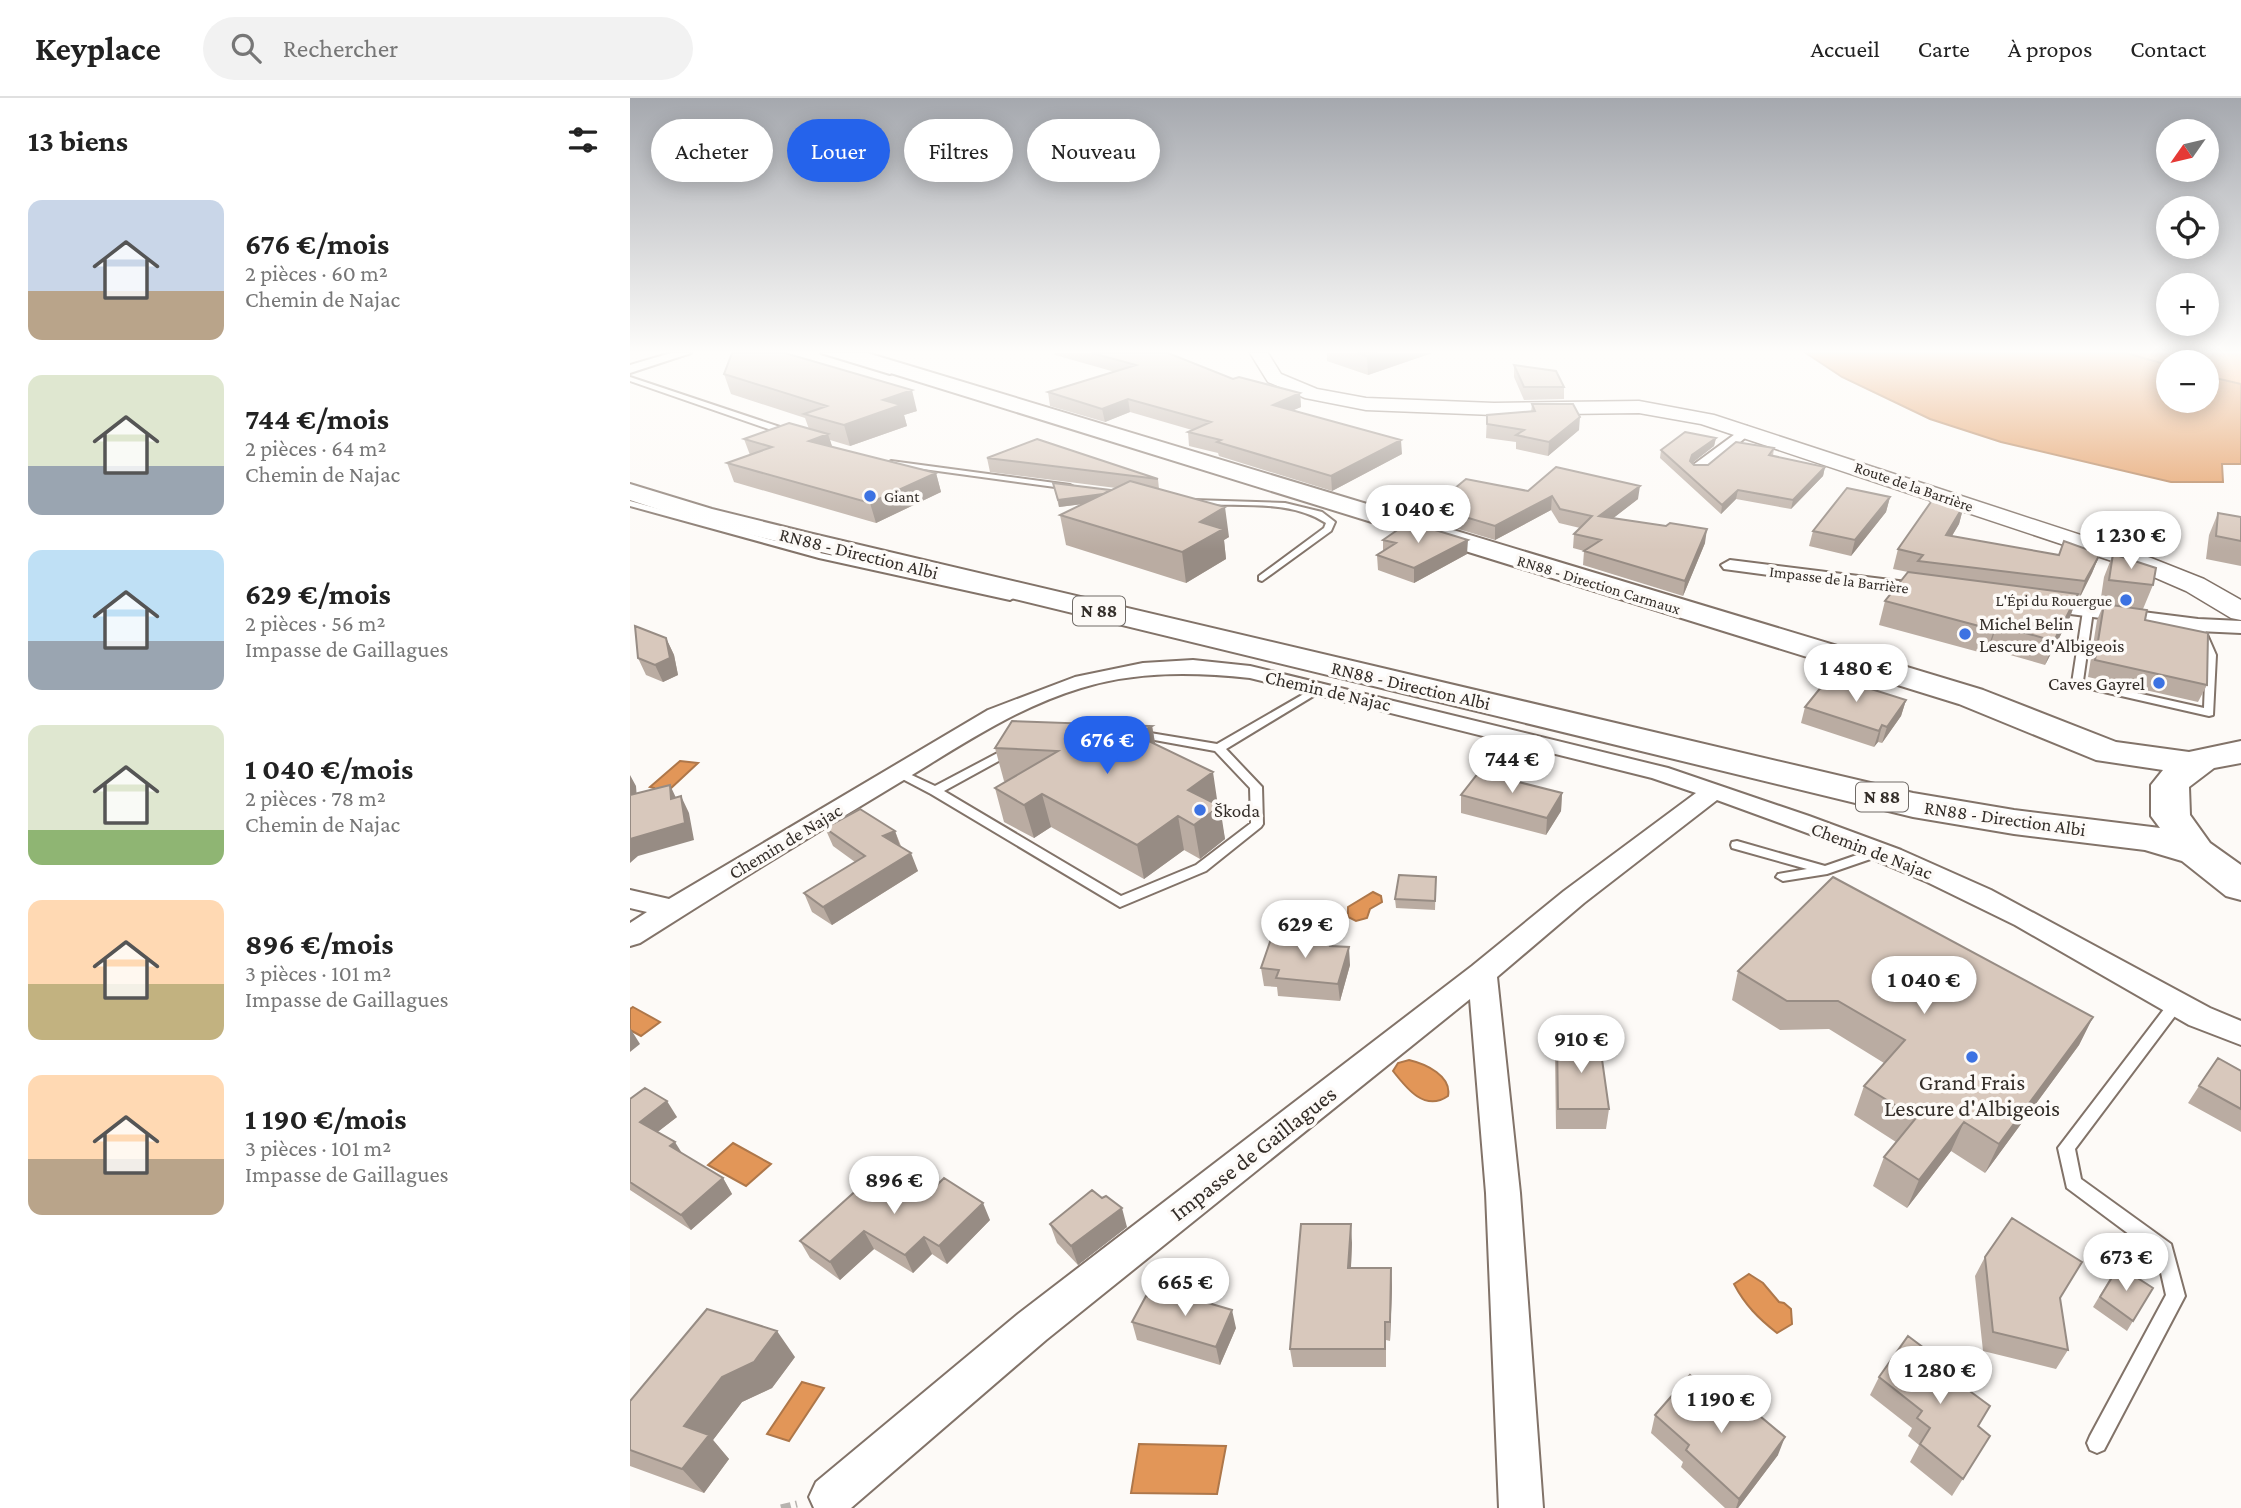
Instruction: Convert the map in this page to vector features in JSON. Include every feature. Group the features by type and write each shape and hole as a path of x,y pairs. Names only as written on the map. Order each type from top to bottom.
{"main road":[{"name":"RN88 - Direction Carmaux","path":"1059,419 1971,697 2109,752 2191,763"},
{"name":"RN88 - Direction Albi","path":"630,492 813,542 1913,805 2014,822 2148,838 2196,852"},
{"path":"2241,752 2220,754 2191,763 2170,785 2171,816 2196,852 2241,886"}],"street":[{"name":"Route de la Barrière","path":"1706,419 2142,563 2195,585 2241,612"},
{"path":"1699,468 1746,430"},
{"name":"Impasse de la Barrière","path":"1730,565 1950,593"},
{"path":"2019,602 2198,625 2241,627"},
{"name":"Chemin de Najac","path":"630,936 996,715 1075,683 1143,669 1193,666 1250,672 1321,687 1660,773 1714,791 1903,859 2025,918 2176,1004 2229,1030 2241,1033"},
{"name":"Impasse de Gaillagues","path":"831,1497 1031,1327 1482,973 1574,897 1714,791"},
{"path":"630,899 672,909"},
{"path":"1482,973 1503,1193 1521,1508"}],"lane":[{"path":"747,419 798,436"},
{"path":"882,460 1086,489"},
{"path":"1183,500 1303,509 1321,513 1331,522 1328,528 1262,578"},
{"path":"630,503 691,522 832,558 1203,636"},
{"path":"2088,611 2077,683 2209,713 2211,655 2198,625"},
{"path":"1219,748 1321,687"},
{"path":"899,774 935,791 1120,902 1201,868 1257,824 1256,787 1219,748 1128,732"},
{"path":"935,791 1018,746"},
{"path":"1737,845 1827,870"},
{"path":"1783,877 1827,870 1881,851"},
{"path":"2097,1443 2176,1296 2165,1250 2073,1183 2066,1148 2176,1004"}],"shaded area":[{"path":"1930,419 2241,419 2241,464 2222,464 2223,482 2171,482 2001,442"},
{"path":"680,761 698,763 669,790 653,791 654,788 650,787"},
{"path":"1373,892 1381,896 1382,902 1370,909 1367,918 1356,921 1348,917 1348,907"},
{"path":"633,1007 660,1022 641,1036 630,1030 630,1009"},
{"path":"1409,1060 1430,1068 1442,1077 1448,1089 1448,1096 1440,1100 1424,1100 1410,1091 1393,1071 1398,1063"},
{"path":"733,1143 771,1164 746,1186 708,1165"},
{"path":"1749,1274 1763,1283 1779,1302 1791,1309 1792,1324 1777,1333 1752,1311 1734,1284"},
{"path":"802,1382 824,1388 789,1441 767,1434"},
{"path":"1139,1444 1226,1446 1217,1494 1131,1493"}],"building":[{"path":"821,419 862,419 844,425"},
{"path":"1199,419 1323,419 1401,440 1331,476 1188,432 1211,422"},
{"path":"1487,419 1578,419 1549,442 1516,435 1524,430 1487,424"},
{"path":"789,423 828,434 809,441 936,473 870,503 727,463 772,447 744,439"},
{"path":"1685,432 1716,438 1692,455 1690,461 1694,465 1708,465 1736,442 1774,448 1769,455 1825,467 1793,500 1738,490 1722,505 1661,450"},
{"path":"1037,439 1158,479 987,458"},
{"path":"1556,467 1640,486 1599,516 1707,529 1685,581 1584,551 1601,540 1574,534 1592,516 1560,509 1552,496 1495,526 1432,507 1466,479 1528,491"},
{"path":"1130,481 1225,507 1200,522 1223,529 1182,552 1060,515"},
{"path":"1053,483 1110,490 1103,494 1058,500"},
{"path":"1847,488 1890,497 1855,540 1813,531"},
{"path":"1933,499 1964,505 1946,535 2059,555 2064,541 2100,554 2085,581 1918,561 1923,555 1898,549"},
{"path":"2218,513 2241,517 2241,541 2216,536"},
{"path":"1409,522 1468,540 1414,568 1377,555 1396,543 1383,540"},
{"path":"2113,554 2156,568 2153,585 2109,580"},
{"path":"1908,572 2078,594 2054,641 1997,625 1994,630 1885,601"},
{"path":"2104,604 2147,610 2145,620 2208,633 2207,685 2095,660"},
{"path":"635,626 666,638 670,658 655,665 638,658"},
{"path":"1830,676 1906,700 1887,727 1882,725 1879,731 1805,707"},
{"path":"1012,721 1152,726 1136,735 1213,772 1188,790 1220,806 1194,825 1178,816 1137,845 1042,794 1024,805 995,788 1058,751 995,748"},
{"path":"1479,772 1562,793 1547,818 1461,795"},
{"path":"670,785 671,799 681,796 685,823 630,839 630,795"},
{"path":"860,809 895,831 883,836 911,853 823,907 804,893 865,856 825,828"},
{"path":"1399,875 1436,877 1435,901 1395,899"},
{"name":"Grand Frais Lescure d'Albigeois","path":"1833,877 2093,1017 1999,1144 1964,1122 1919,1180 1884,1157 1916,1118 1864,1086 1905,1040 1838,1001 1787,1001 1738,971"},
{"path":"1272,936 1331,942 1330,946 1349,947 1338,984 1276,978 1279,970 1261,968"},
{"path":"1557,1038 1599,1038 1609,1109 1558,1109"},
{"path":"2218,1058 2241,1071 2241,1109 2199,1086"},
{"path":"645,1088 667,1101 640,1122 675,1142 670,1146 723,1178 681,1215 630,1182 630,1099"},
{"path":"904,1169 934,1188 944,1178 983,1203 939,1246 924,1237 905,1255 864,1231 830,1262 800,1241 870,1178 886,1188"},
{"path":"1092,1190 1122,1208 1071,1246 1050,1224"},
{"path":"2012,1218 2082,1262 2060,1298 2068,1350 1993,1332 1985,1257"},
{"path":"1301,1224 1351,1224 1348,1268 1391,1268 1390,1322 1385,1322 1385,1349 1290,1349"},
{"path":"2119,1266 2153,1288 2133,1321 2100,1297"},
{"path":"1174,1293 1232,1310 1216,1347 1132,1322 1146,1296 1169,1302"},
{"path":"707,1309 777,1331 754,1362 722,1377 684,1426 709,1435 682,1469 630,1450 630,1401"},
{"path":"1908,1336 1952,1369 1948,1375 1990,1406 1978,1426 1990,1436 1963,1479 1920,1444 1930,1428 1917,1418 1922,1411 1879,1377"},
{"path":"1690,1375 1734,1413 1743,1402 1785,1437 1739,1499 1686,1450 1689,1445 1655,1415"}],"place":[{"name":"Giant","path":"870,496"},
{"name":"L'Épi du Rouergue","path":"2126,600"},
{"name":"Michel Belin Lescure d'Albigeois","path":"1965,634"},
{"name":"Caves Gayrel","path":"2159,683"},
{"name":"Škoda","path":"1200,810"},
{"name":"Grand Frais Lescure d'Albigeois","path":"1972,1057"}]}
